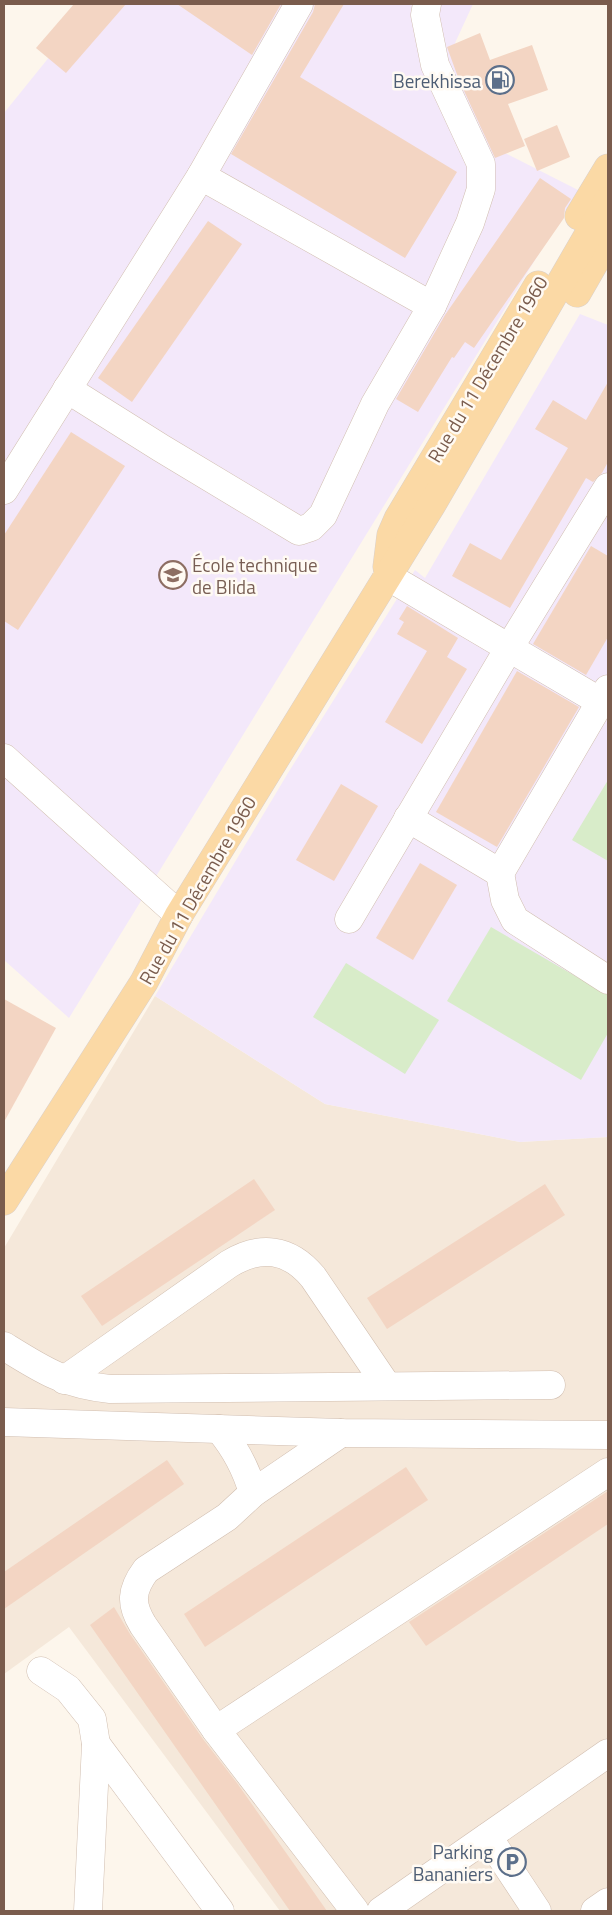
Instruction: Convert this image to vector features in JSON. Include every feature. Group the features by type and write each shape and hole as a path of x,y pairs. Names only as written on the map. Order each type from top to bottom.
{"main road":[{"name":"Rue du 11 Décembre 1960","path":"387,576 392,535 398,519 608,168"},
{"name":"Rue du 11 Décembre 1960","path":"4,1201 144,982 179,915 431,506 608,201"},
{"name":"Rue du 11 Décembre 1960","path":"387,576 417,554 439,526 608,240"}],"street":[{"path":"4,490 200,176 299,4"},
{"path":"67,390 299,532 311,527 323,515 375,404 432,306 470,223 481,189 481,164 435,65 425,15 427,4"},
{"path":"200,176 432,306"},
{"path":"348,919 509,648 608,487"},
{"path":"387,576 509,648 604,696 500,873 505,900 515,920 608,980"},
{"path":"4,758 179,915"},
{"path":"408,818 500,873"},
{"path":"64,1380 240,1257 253,1253 267,1252 280,1254 304,1266 314,1277 388,1386"},
{"path":"4,1346 37,1367 64,1380 90,1387 110,1389 551,1385"},
{"path":"4,1422 340,1433 608,1435"},
{"path":"219,1429 244,1465 253,1493"},
{"path":"340,1433 253,1493 227,1517 146,1570 138,1580 134,1591 134,1603 136,1615 216,1730 355,1911"},
{"path":"216,1730 608,1472"},
{"path":"41,1671 68,1690 92,1719 96,1744 88,1911"},
{"path":"96,1744 220,1911"},
{"path":"381,1911 608,1753"},
{"path":"488,1837 537,1911"},
{"path":"595,1911 608,1902"}],"shaded area":[{"name":"École technique de Blida","path":"92,4 473,4 455,43 505,153 578,190 69,1018 4,960 4,113"},
{"path":"580,314 608,325 608,1137 520,1142 325,1104 155,996 288,773 415,570 425,578"},
{"path":"155,996 325,1104 520,1142 608,1137 608,1911 280,1911 69,1627 4,1674 4,1248"}],"green space":[{"path":"608,780 608,861 572,840"},
{"path":"491,927 608,995 608,1033 581,1080 447,1001"},
{"path":"346,963 439,1020 405,1074 313,1017"}],"building":[{"path":"74,4 126,4 66,73 36,48"},
{"path":"177,4 281,4 252,55"},
{"path":"315,4 344,4 300,77 457,172 405,258 231,154 313,12"},
{"path":"480,33 490,60 532,45 548,90 508,104 525,146 495,158 459,80 447,47"},
{"path":"557,125 570,157 537,171 524,139"},
{"path":"540,178 571,199 565,208 564,218 474,348 465,342 454,358 452,357 418,412 396,399 445,315"},
{"path":"208,221 242,244 132,402 98,378"},
{"path":"608,382 608,462 602,473 593,482 586,478 510,608 452,576 470,543 501,560 568,448 535,429 553,400 586,420"},
{"path":"71,432 125,466 18,630 4,621 4,535"},
{"path":"591,546 608,556 608,637 586,675 533,644"},
{"path":"407,606 458,638 447,657 467,669 422,744 385,722 427,651 397,634 404,622 399,619"},
{"path":"517,671 579,707 497,847 436,812"},
{"path":"341,784 378,806 334,881 296,860"},
{"path":"420,863 457,885 413,960 376,938"},
{"path":"4,999 56,1028 4,1122"},
{"path":"254,1179 275,1210 102,1326 81,1296"},
{"path":"545,1184 565,1215 387,1329 367,1298"},
{"path":"167,1460 184,1484 4,1609 4,1572"},
{"path":"406,1467 428,1500 205,1647 184,1614"},
{"path":"608,1491 608,1524 426,1646 409,1622"},
{"path":"114,1607 130,1634 203,1739 237,1783 327,1911 290,1911 90,1625"}],"place":[{"name":"Berekhissa","path":"500,80"},
{"name":"École technique de Blida","path":"173,575"},
{"name":"Parking Bananiers","path":"512,1862"}]}
